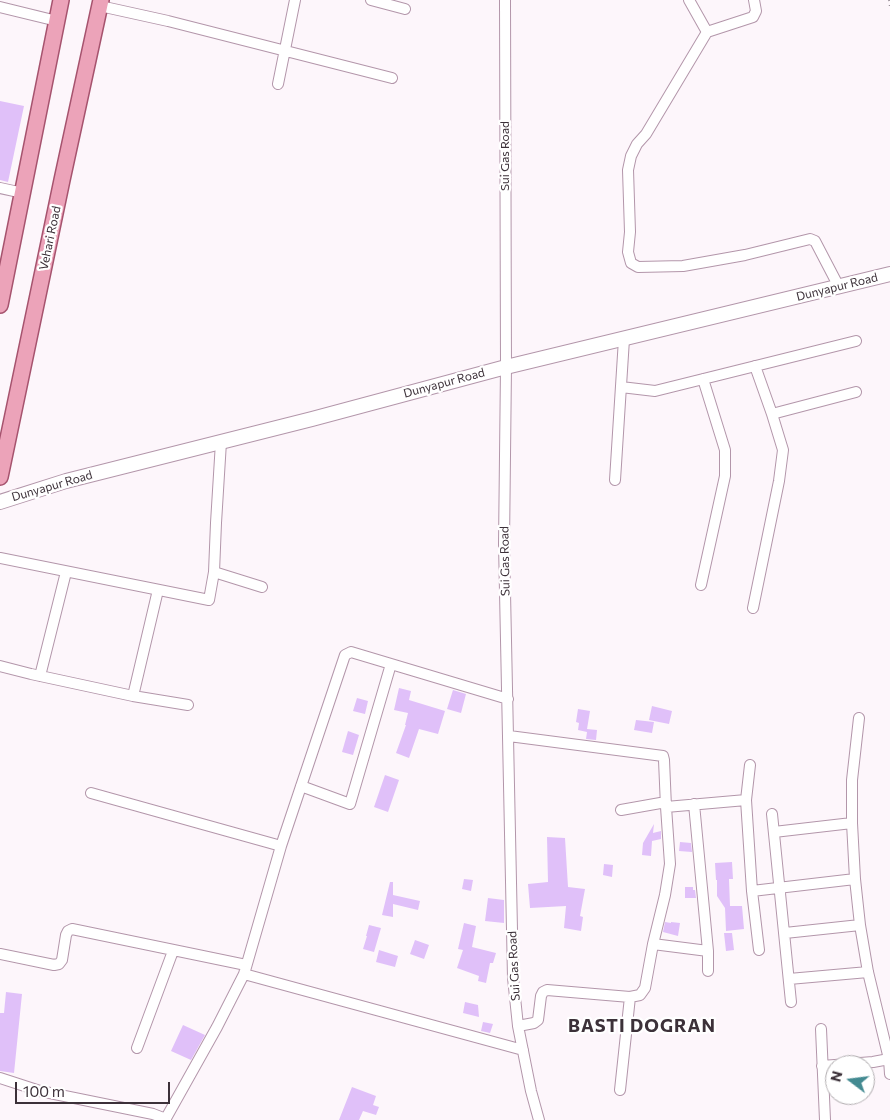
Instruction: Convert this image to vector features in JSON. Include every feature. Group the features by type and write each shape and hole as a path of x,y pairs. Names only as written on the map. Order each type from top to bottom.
{"main road":[{"path":"0,302 62,0"},
{"name":"Vehari Road","path":"0,477 101,3"}],"street":[{"path":"278,84 295,0"},
{"path":"371,0 405,8"},
{"name":"Sui Gas Road","path":"505,0 506,367 504,544 513,978 518,1026 539,1120"},
{"path":"689,0 708,32"},
{"path":"754,0 756,11 752,17 708,32 631,156 628,170 630,232 628,252 631,263 638,267 683,266 745,255 810,239 815,241 839,287"},
{"path":"101,3 392,78"},
{"path":"0,6 57,20"},
{"path":"0,188 23,194"},
{"name":"Dunyapur Road","path":"0,502 66,481 506,367 890,274"},
{"path":"615,480 624,339"},
{"path":"621,387 655,391 856,341"},
{"path":"753,608 779,481 783,450 755,366"},
{"path":"701,586 725,476 725,450 703,379"},
{"path":"772,414 856,392"},
{"path":"0,558 209,600 214,572 221,442"},
{"path":"40,676 66,572"},
{"path":"214,572 262,587"},
{"path":"133,696 158,590"},
{"path":"0,1078 40,1091 153,1114 166,1119 245,970 281,846 345,655 351,652 508,699"},
{"path":"301,786 350,804 391,664"},
{"path":"0,666 133,696 188,705"},
{"path":"859,718 852,780 855,879 868,972 889,1059 890,1074"},
{"path":"509,736 663,756 670,864 645,988 640,995 630,997 547,990 541,996 538,1020 534,1023 518,1026"},
{"path":"750,765 746,800 752,890 759,950"},
{"path":"91,793 281,846"},
{"path":"620,810 666,804 746,800"},
{"path":"694,804 708,951 708,971"},
{"path":"772,814 791,1002"},
{"path":"774,832 852,823"},
{"path":"752,890 855,879"},
{"path":"784,933 860,925"},
{"path":"0,954 54,965 59,964 62,960 66,935 68,931 72,930 173,951 245,970 523,1050"},
{"path":"653,944 708,951"},
{"path":"137,1048 173,951"},
{"path":"789,979 868,972"},
{"path":"620,1090 630,997"},
{"path":"821,1029 824,1120"},
{"path":"822,1066 889,1059"}],"path":[{"path":"889,0 890,6"}],"building":[{"path":"0,101 24,106 8,182 0,180"},
{"path":"399,688 411,691 409,700 445,711 438,734 419,729 409,758 396,753 406,725 408,713 394,710"},
{"path":"453,690 466,694 461,713 447,709"},
{"path":"357,698 368,701 365,714 353,711"},
{"path":"652,706 672,711 669,724 649,720"},
{"path":"578,709 590,711 587,729 597,730 596,740 586,739 587,732 578,730 579,723 576,722"},
{"path":"636,720 654,722 652,733 634,730"},
{"path":"348,731 359,735 353,755 342,752"},
{"path":"385,775 399,780 388,812 374,807"},
{"path":"654,824 653,833 661,831 661,839 652,841 651,856 642,855 643,843"},
{"path":"547,837 565,838 568,887 585,889 580,916 583,917 581,931 564,928 566,906 530,908 528,884 548,882"},
{"path":"680,842 691,843 692,852 679,851"},
{"path":"732,862 733,879 729,879 730,906 742,906 744,929 726,931 725,908 717,896 715,863"},
{"path":"604,864 613,865 612,877 603,875"},
{"path":"464,879 473,880 471,891 462,889"},
{"path":"390,882 393,882 393,895 420,901 418,910 393,904 393,917 382,915"},
{"path":"685,887 693,887 696,898 685,898"},
{"path":"488,898 504,900 504,923 485,921"},
{"path":"665,922 680,923 678,936 663,932"},
{"path":"464,923 476,926 472,947 496,953 493,963 490,963 486,983 478,981 479,976 457,968 463,950 458,949"},
{"path":"369,925 381,928 374,952 363,949"},
{"path":"724,933 732,933 734,950 726,951"},
{"path":"415,940 429,945 424,959 410,954"},
{"path":"379,950 398,956 395,967 376,962"},
{"path":"6,992 22,994 14,1073 0,1071 0,1013 4,1013"},
{"path":"465,1002 478,1005 479,1017 463,1013"},
{"path":"483,1022 493,1024 490,1033 481,1031"},
{"path":"183,1025 205,1035 191,1060 171,1051"},
{"path":"352,1087 376,1096 373,1105 379,1107 376,1115 363,1111 359,1120 339,1120"}],"district":[{"name":"BASTI DOGRAN","path":"642,1026"}]}
